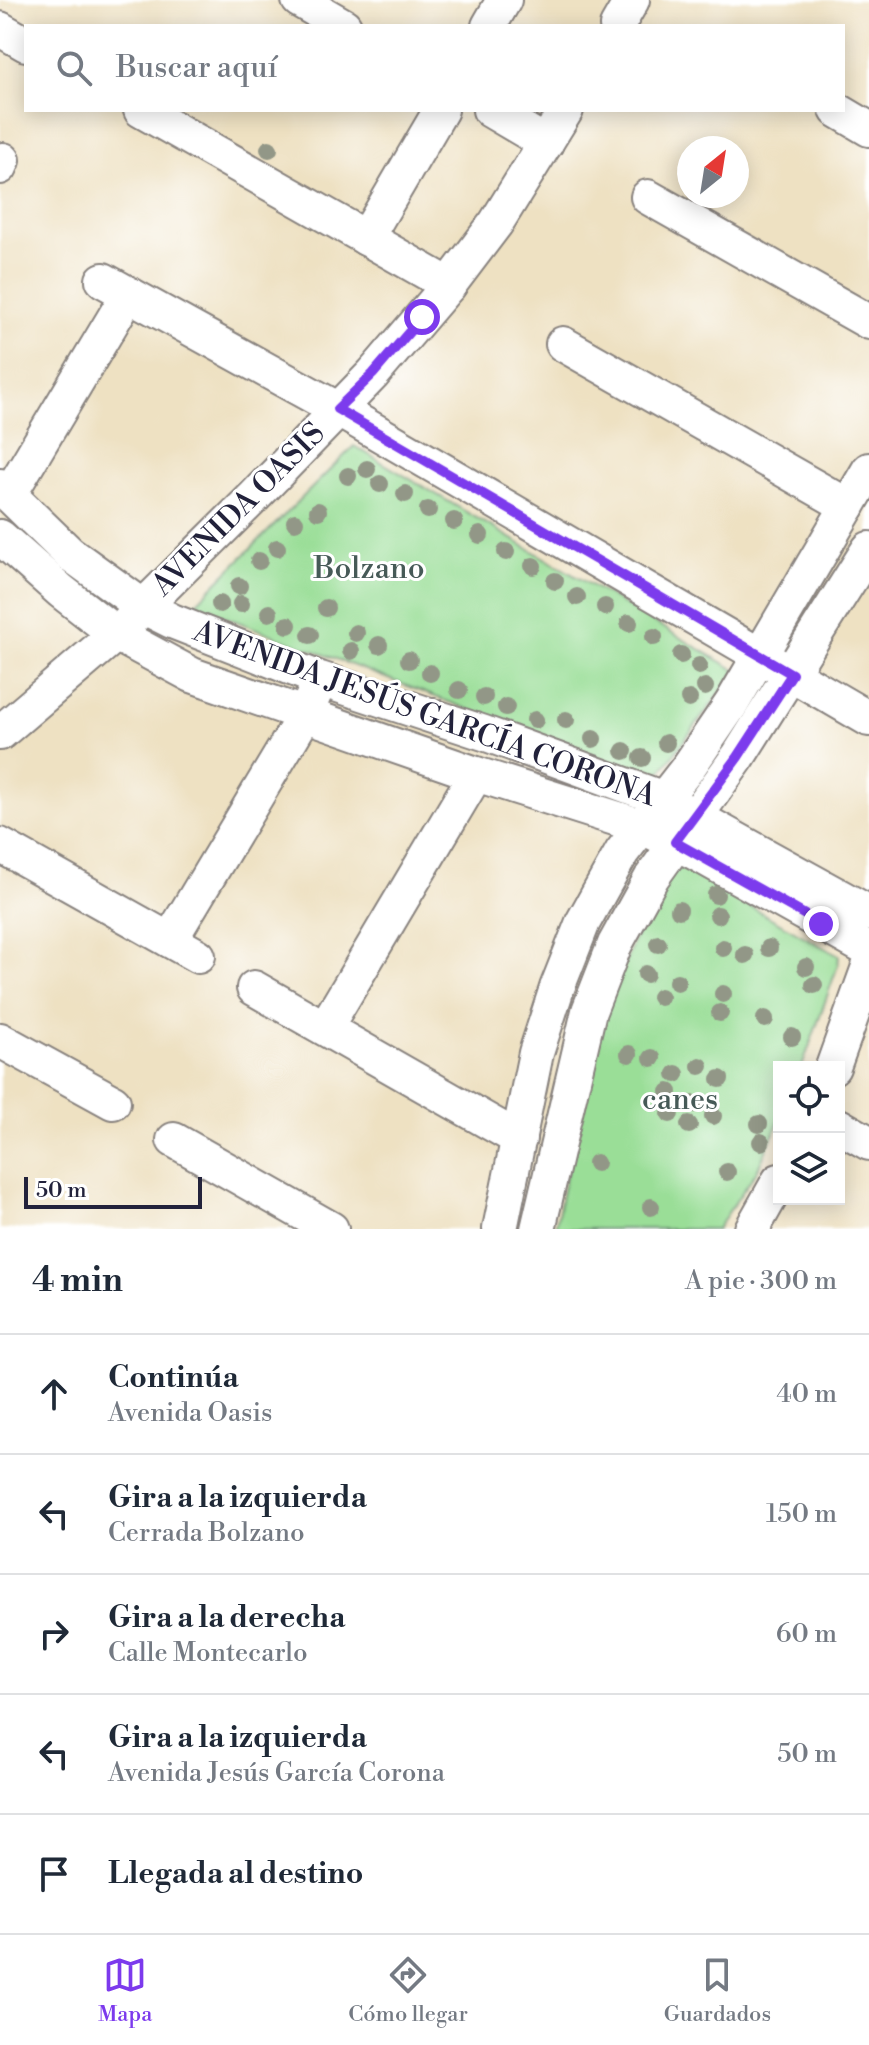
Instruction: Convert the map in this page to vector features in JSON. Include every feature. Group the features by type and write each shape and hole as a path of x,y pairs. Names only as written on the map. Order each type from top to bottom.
{"street":[{"path":"299,0 341,24"},
{"path":"490,24 504,0"},
{"path":"618,24 632,0"},
{"path":"0,29 24,43"},
{"path":"145,112 449,285"},
{"path":"366,238 440,112"},
{"path":"493,112 546,143"},
{"name":"AVENIDA OASIS","path":"0,733 116,634 373,374 449,285 496,223 565,112"},
{"path":"840,112 869,129"},
{"path":"648,197 869,322"},
{"path":"5,491 115,288 337,409 869,719"},
{"path":"563,344 848,506"},
{"path":"500,1229 536,1053 583,922 622,852 694,758 761,655 869,470"},
{"name":"AVENIDA JESÚS GARCÍA CORONA","path":"5,491 69,553 142,606 172,621 320,679 484,733 661,798 685,829 869,950"},
{"name":"AVENIDA JESÚS GARCÍA CORONA","path":"0,537 116,634 192,675 476,774 640,826 685,829 869,913"},
{"path":"538,1229 579,1049 599,982 631,911 792,674 869,549"},
{"path":"0,845 184,948 306,713 320,679"},
{"path":"325,1028 476,774"},
{"path":"835,1061 869,967"},
{"path":"254,988 519,1139"},
{"path":"0,1040 113,1102"},
{"path":"845,1129 869,1143"},
{"path":"174,1140 331,1229"},
{"path":"752,1229 773,1192"}],"green space":[{"name":"Bolzano","path":"354,446 737,671 654,780 194,605"},
{"name":"canes","path":"681,868 839,956 838,965 804,1061 773,1061 773,1135 758,1169 717,1229 555,1229 592,1047 636,935 673,870"}],"route":[{"path":"422,317 373,374 337,409 792,674 738,757 675,842 821,924"}]}
